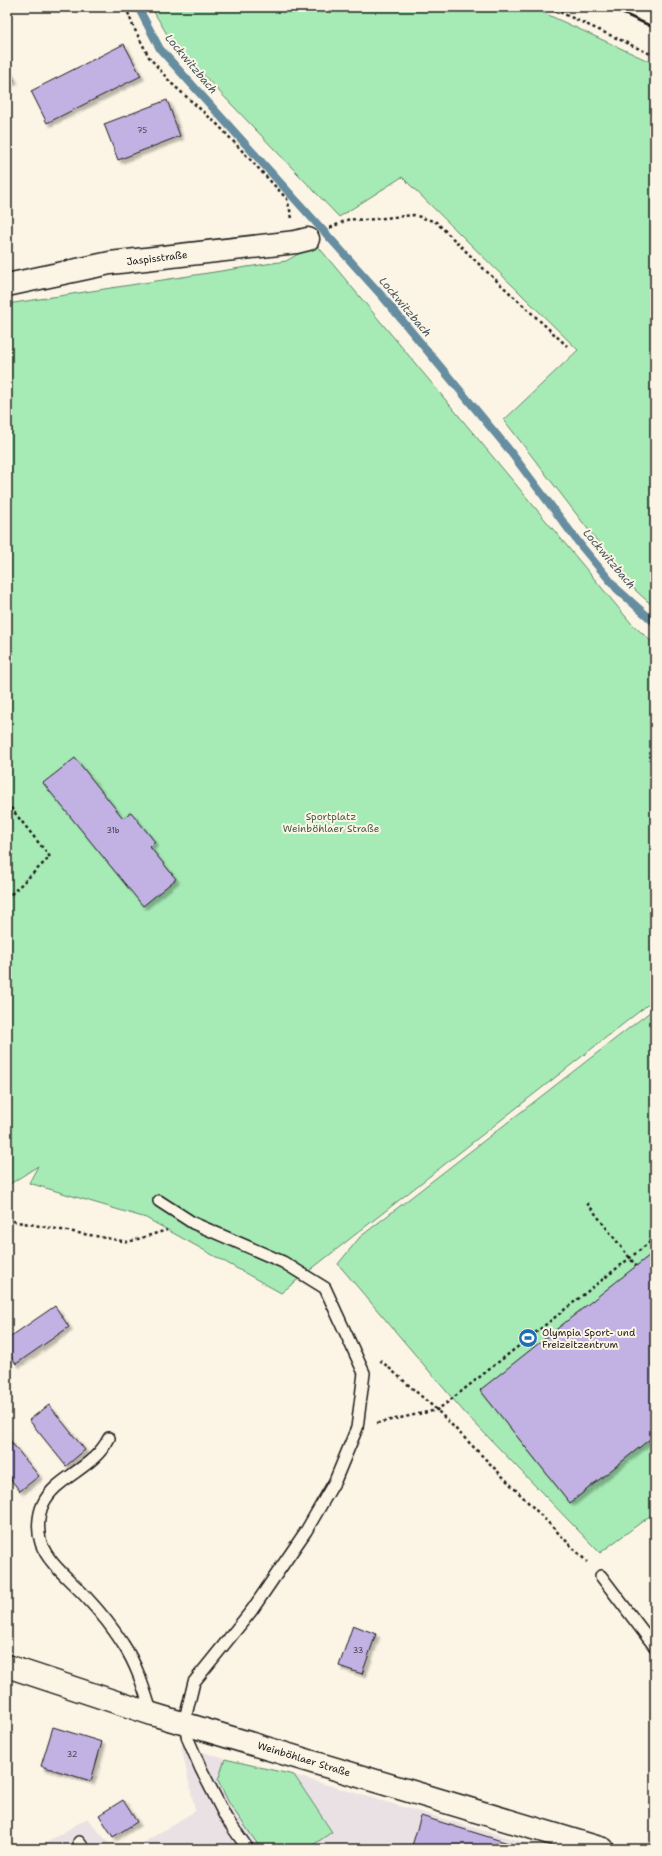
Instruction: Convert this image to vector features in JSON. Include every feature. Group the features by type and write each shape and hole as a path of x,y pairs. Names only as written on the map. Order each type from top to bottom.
{"main road":[{"name":"Jaspisstraße","path":"7,285 110,263 302,241"},
{"name":"Weinböhlaer Straße","path":"7,1666 152,1714 603,1849"}],"lane":[{"path":"159,1201 193,1223 283,1262 325,1288 364,1373 357,1428 335,1481 306,1531 252,1610 194,1682 184,1723 188,1739 204,1776 226,1818 248,1849"},
{"path":"109,1438 103,1450 93,1460 50,1493 44,1504 40,1517 38,1532 46,1554 88,1599 125,1647 139,1675 152,1714"},
{"path":"601,1576 655,1648"}],"path":[{"path":"126,7 133,26 149,57 171,83 218,125 287,199 296,232 302,241"},
{"path":"549,7 655,56"},
{"path":"342,221 349,219 365,220 414,215 436,222 567,346"},
{"path":"7,803 50,857 7,898"},
{"path":"586,1203 636,1266"},
{"path":"7,1220 128,1242 193,1223"},
{"path":"357,1428 437,1410 655,1238"},
{"path":"380,1360 437,1410 601,1576"}],"shaded area":[{"path":"181,1745 225,1759 218,1780 229,1803 261,1849 133,1849 195,1811"},
{"path":"294,1775 547,1849 307,1849 332,1832"},
{"path":"87,1818 114,1849 47,1849 44,1844"}],"green space":[{"path":"151,7 531,7 655,64 655,608 634,589 504,420 578,350 402,177 339,217 171,41"},
{"name":"Sportplatz Weinböhlaer Straße","path":"316,244 631,623 655,645 655,999 281,1293 146,1218 29,1183 38,1166 7,1186 7,304 286,261"},
{"name":"Olympia Sport- und Freizeitzentrum","path":"655,1008 655,1512 600,1553 464,1412 338,1264 360,1237"},
{"path":"225,1759 294,1775 332,1832 307,1849 261,1849 229,1803 218,1780"}],"building":[{"path":"124,44 141,76 47,123 31,91"},
{"path":"7,67 14,80 7,84"},
{"path":"167,100 180,136 118,160 104,124"},
{"path":"75,758 123,818 131,812 155,842 150,847 176,879 143,906 43,783"},
{"name":"Olympia Sport- und Freizeitzentrum","path":"655,1251 655,1435 570,1503 480,1390"},
{"path":"55,1306 69,1327 16,1364 7,1350 7,1339"},
{"path":"49,1405 85,1450 66,1466 29,1420"},
{"path":"7,1437 39,1476 20,1491 7,1475"},
{"path":"353,1625 376,1634 362,1674 339,1666"},
{"path":"53,1727 102,1742 91,1781 41,1766"},
{"path":"123,1800 137,1822 113,1837 99,1815"},
{"path":"421,1816 521,1847 521,1849 411,1849"}],"waterway":[{"name":"Lockwitzbach","path":"138,7 160,49 382,296 506,446 582,547 617,589 655,623"}],"railway":[{"path":"609,7 655,28"}],"place":[{"name":"Olympia Sport- und Freizeitzentrum","path":"528,1338"}]}
